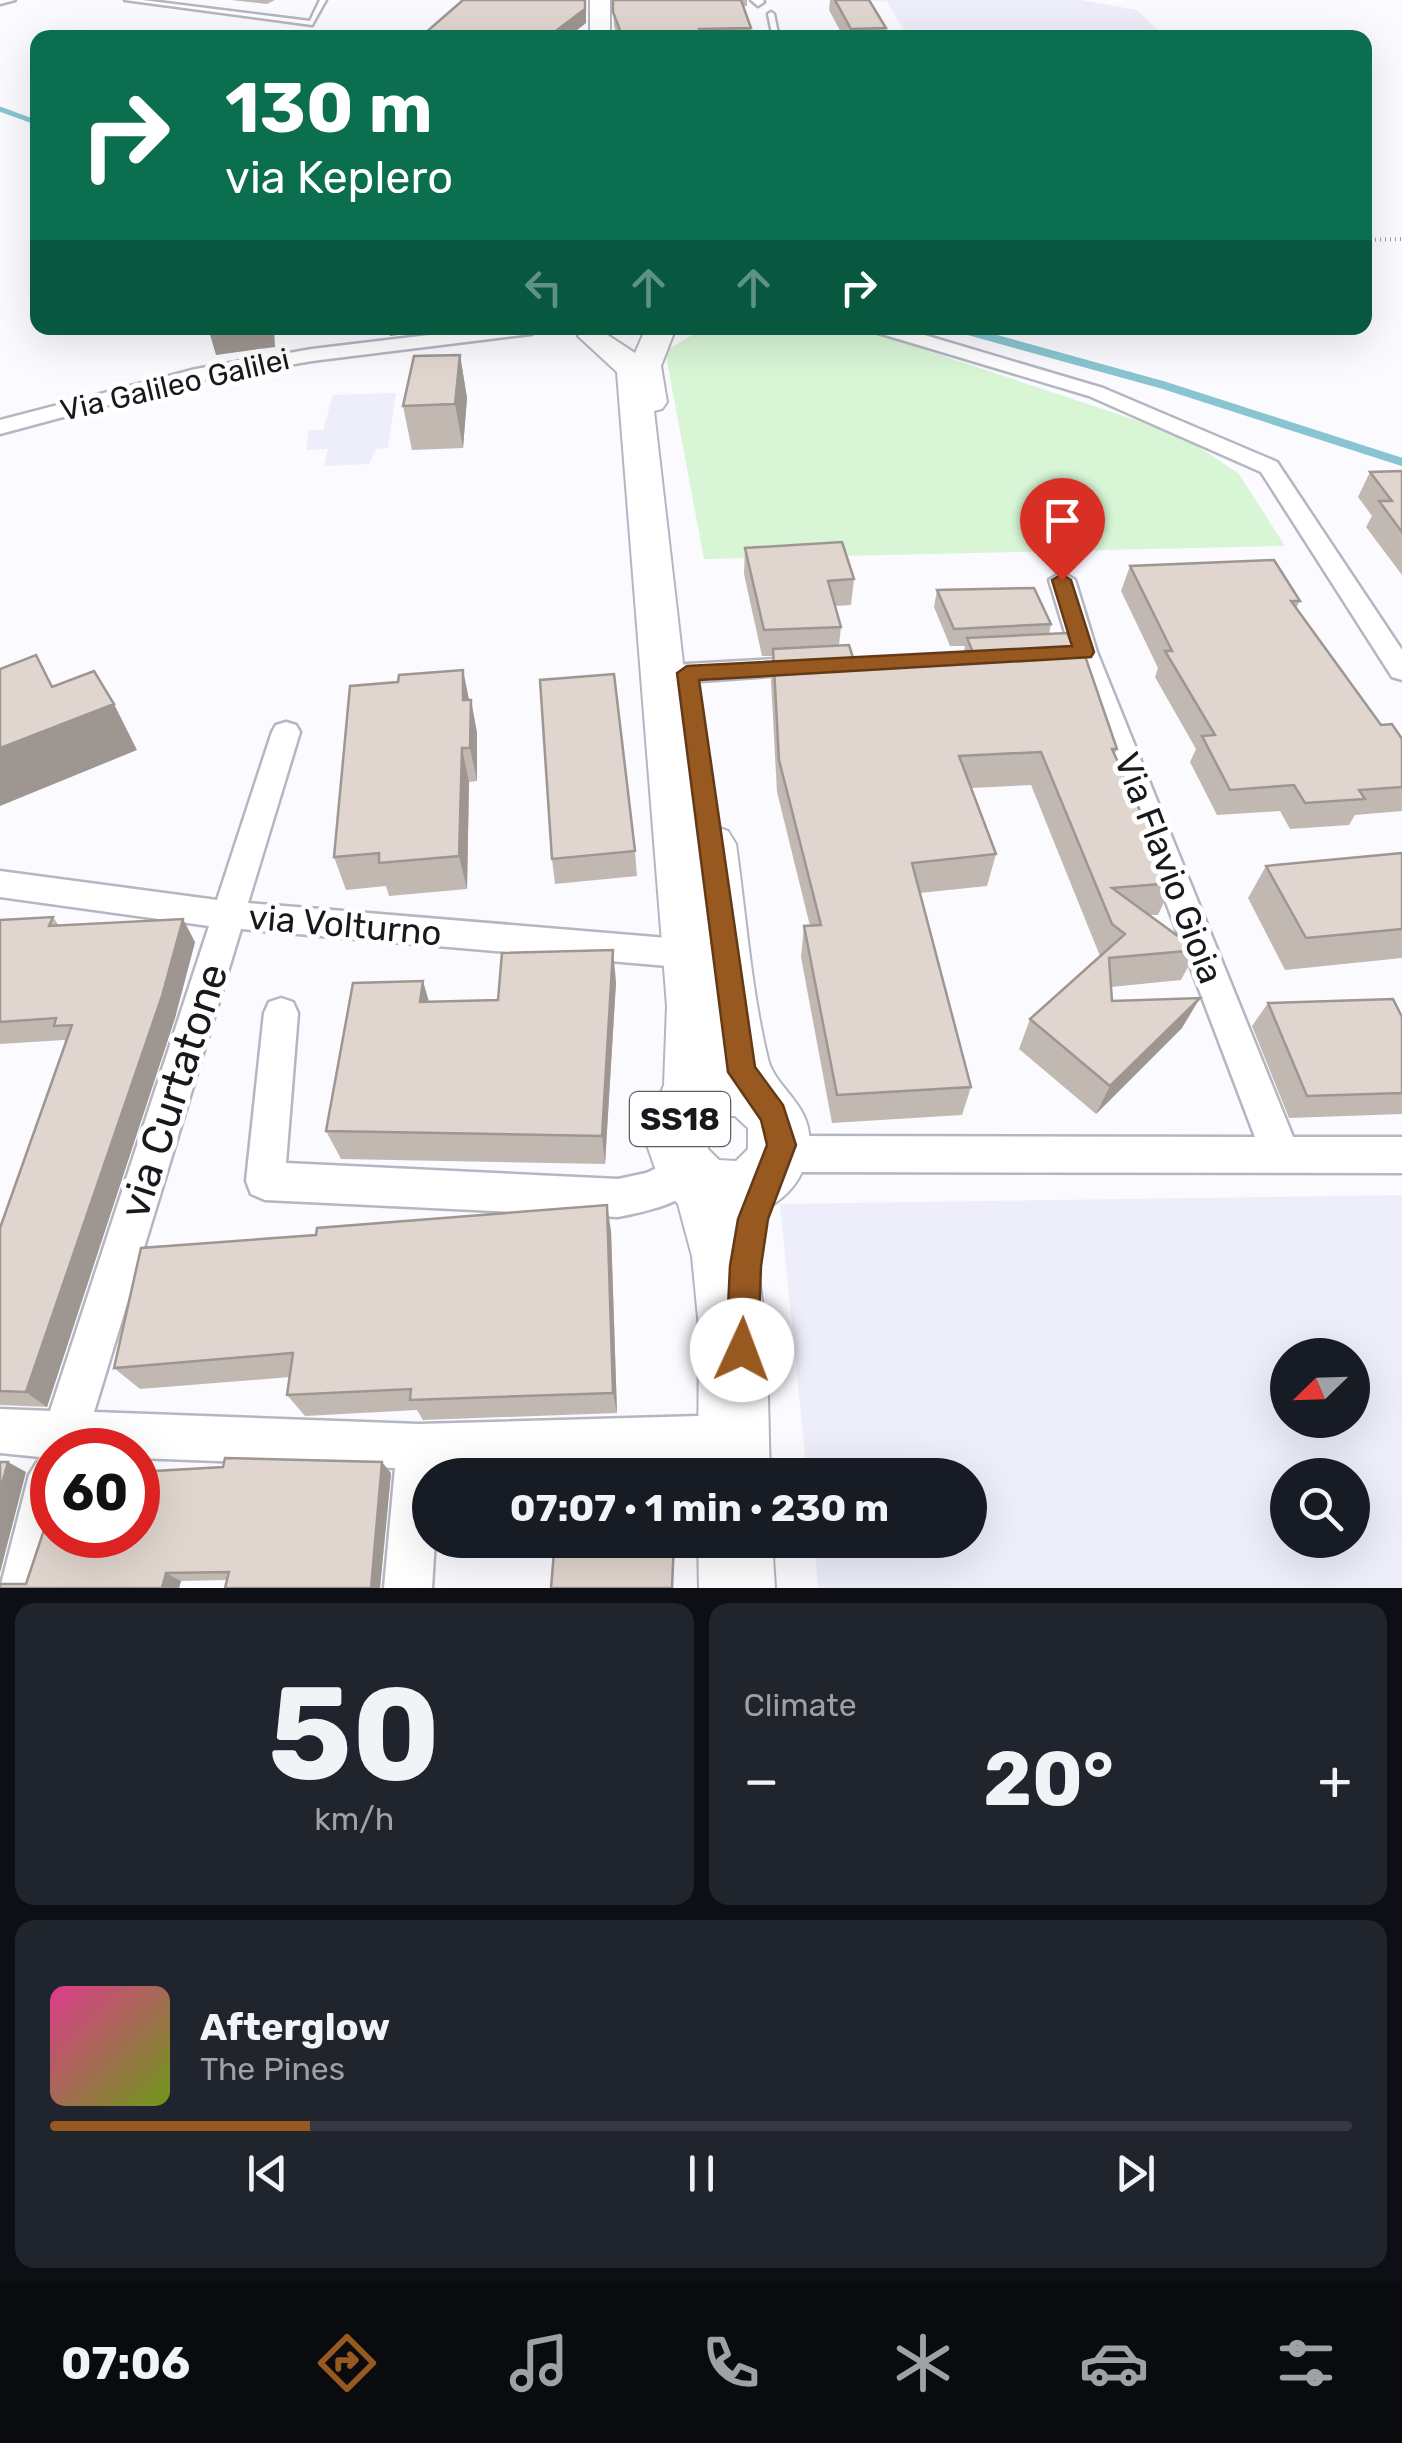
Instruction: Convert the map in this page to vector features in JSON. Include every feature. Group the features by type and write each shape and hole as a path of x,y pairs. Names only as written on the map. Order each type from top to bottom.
{"main road":[{"path":"600,0 600,30"},
{"name":"SS18","path":"591,335 628,362 633,372 696,1051 694,1085 674,1140 678,1157 695,1178 723,1241 728,1272 734,1433"},
{"name":"SS18","path":"600,335 622,340 640,335"},
{"name":"SS18","path":"659,335 645,366 742,1072 769,1144 746,1266 734,1433"},
{"name":"SS18","path":"686,1109 698,1098 731,1090 769,1144"},
{"name":"SS18","path":"695,1178 737,1190 769,1144"},
{"path":"736,1558 737,1588"}],"street":[{"name":"Via Galileo Galilei","path":"0,427 196,375 312,355 473,335"},
{"path":"905,335 1096,392 1269,467 1402,672"},
{"name":"Via Flavio Gioia","path":"1062,580 1074,652 1281,1154"},
{"path":"687,673 846,665"},
{"name":"via Curtatone","path":"67,1428 286,732"},
{"name":"via Volturno","path":"1,886 231,915 690,954"},
{"path":"282,1013 266,1181 618,1198 695,1178"},
{"path":"769,1144 1402,1154"},
{"path":"0,1431 30,1442"},
{"path":"160,1450 419,1446 734,1433"},
{"path":"408,1588 419,1446"},
{"name":"via Curtatone","path":"20,1588 30,1553"}],"lane":[{"path":"0,2 12,0"},
{"path":"128,0 312,23 321,4"},
{"path":"217,3 282,12 321,4"},
{"path":"771,14 774,30"}],"path":[{"path":"1372,240 1402,239"}],"shaded area":[{"path":"863,0 1081,0 1137,10 1158,30 904,30 887,2"},
{"path":"396,393 388,448 376,449 369,464 324,466 328,449 306,450 309,430 323,430 333,395"},
{"path":"1402,1195 1402,1588 818,1588 816,1558 987,1558 987,1458 805,1458 780,1204"}],"green space":[{"path":"692,335 880,335 1181,435 1239,474 1285,546 704,559 665,351"}],"building":[{"path":"463,0 585,0 585,9 557,30 429,30"},
{"path":"613,0 741,0 751,28 620,30"},
{"path":"835,0 869,0 886,28 851,29"},
{"path":"460,355 455,404 403,406 414,356"},
{"path":"1402,471 1402,532 1379,501 1392,501 1370,472"},
{"path":"842,542 854,579 828,581 841,627 764,630 745,548"},
{"path":"1274,560 1300,601 1291,601 1381,725 1392,724 1402,739 1402,787 1359,790 1365,799 1305,803 1294,785 1230,790 1202,736 1215,735 1165,651 1172,651 1130,566"},
{"path":"1034,588 1051,624 954,629 937,590"},
{"path":"1067,633 1074,648 1082,647 1117,749 1112,749 1173,883 1112,888 1197,950 1109,958 1112,1001 1200,998 1110,1086 1030,1019 1125,934 1112,924 1041,752 959,756 996,854 912,863 971,1087 837,1095 804,926 821,925 779,760 773,649 849,645 855,664 974,655 967,638"},
{"path":"36,655 52,687 94,671 114,704 0,748 0,669"},
{"path":"463,670 463,700 471,700 470,748 462,748 459,856 379,863 379,853 334,857 350,686 398,682 399,675"},
{"path":"614,674 635,851 552,859 540,680"},
{"path":"1402,853 1402,929 1306,938 1266,866"},
{"path":"53,917 49,926 183,919 162,996 26,1392 0,1391 0,1228 72,1025 54,1026 56,1018 0,1022 0,920"},
{"path":"613,950 602,1136 326,1131 353,983 423,981 420,1002 498,1000 502,953"},
{"path":"1393,999 1402,1017 1402,1093 1307,1096 1268,1003"},
{"path":"607,1205 613,1393 410,1400 411,1389 287,1395 293,1353 114,1368 141,1248 316,1235 317,1228"},
{"path":"225,1458 382,1462 371,1588 225,1588 229,1572 166,1573 162,1588 0,1588 0,1584 26,1584 35,1558 160,1558 160,1471 223,1467"},
{"path":"0,1462 8,1462 0,1491"},
{"path":"554,1558 673,1558 672,1588 551,1588"}],"waterway":[{"path":"0,109 30,120"},
{"path":"982,335 1163,385 1402,462"}],"route":[{"path":"742,1350 746,1266 753,1219 767,1175 777,1162 782,1145 774,1114 742,1072 687,673 1084,652 1062,580"}]}
